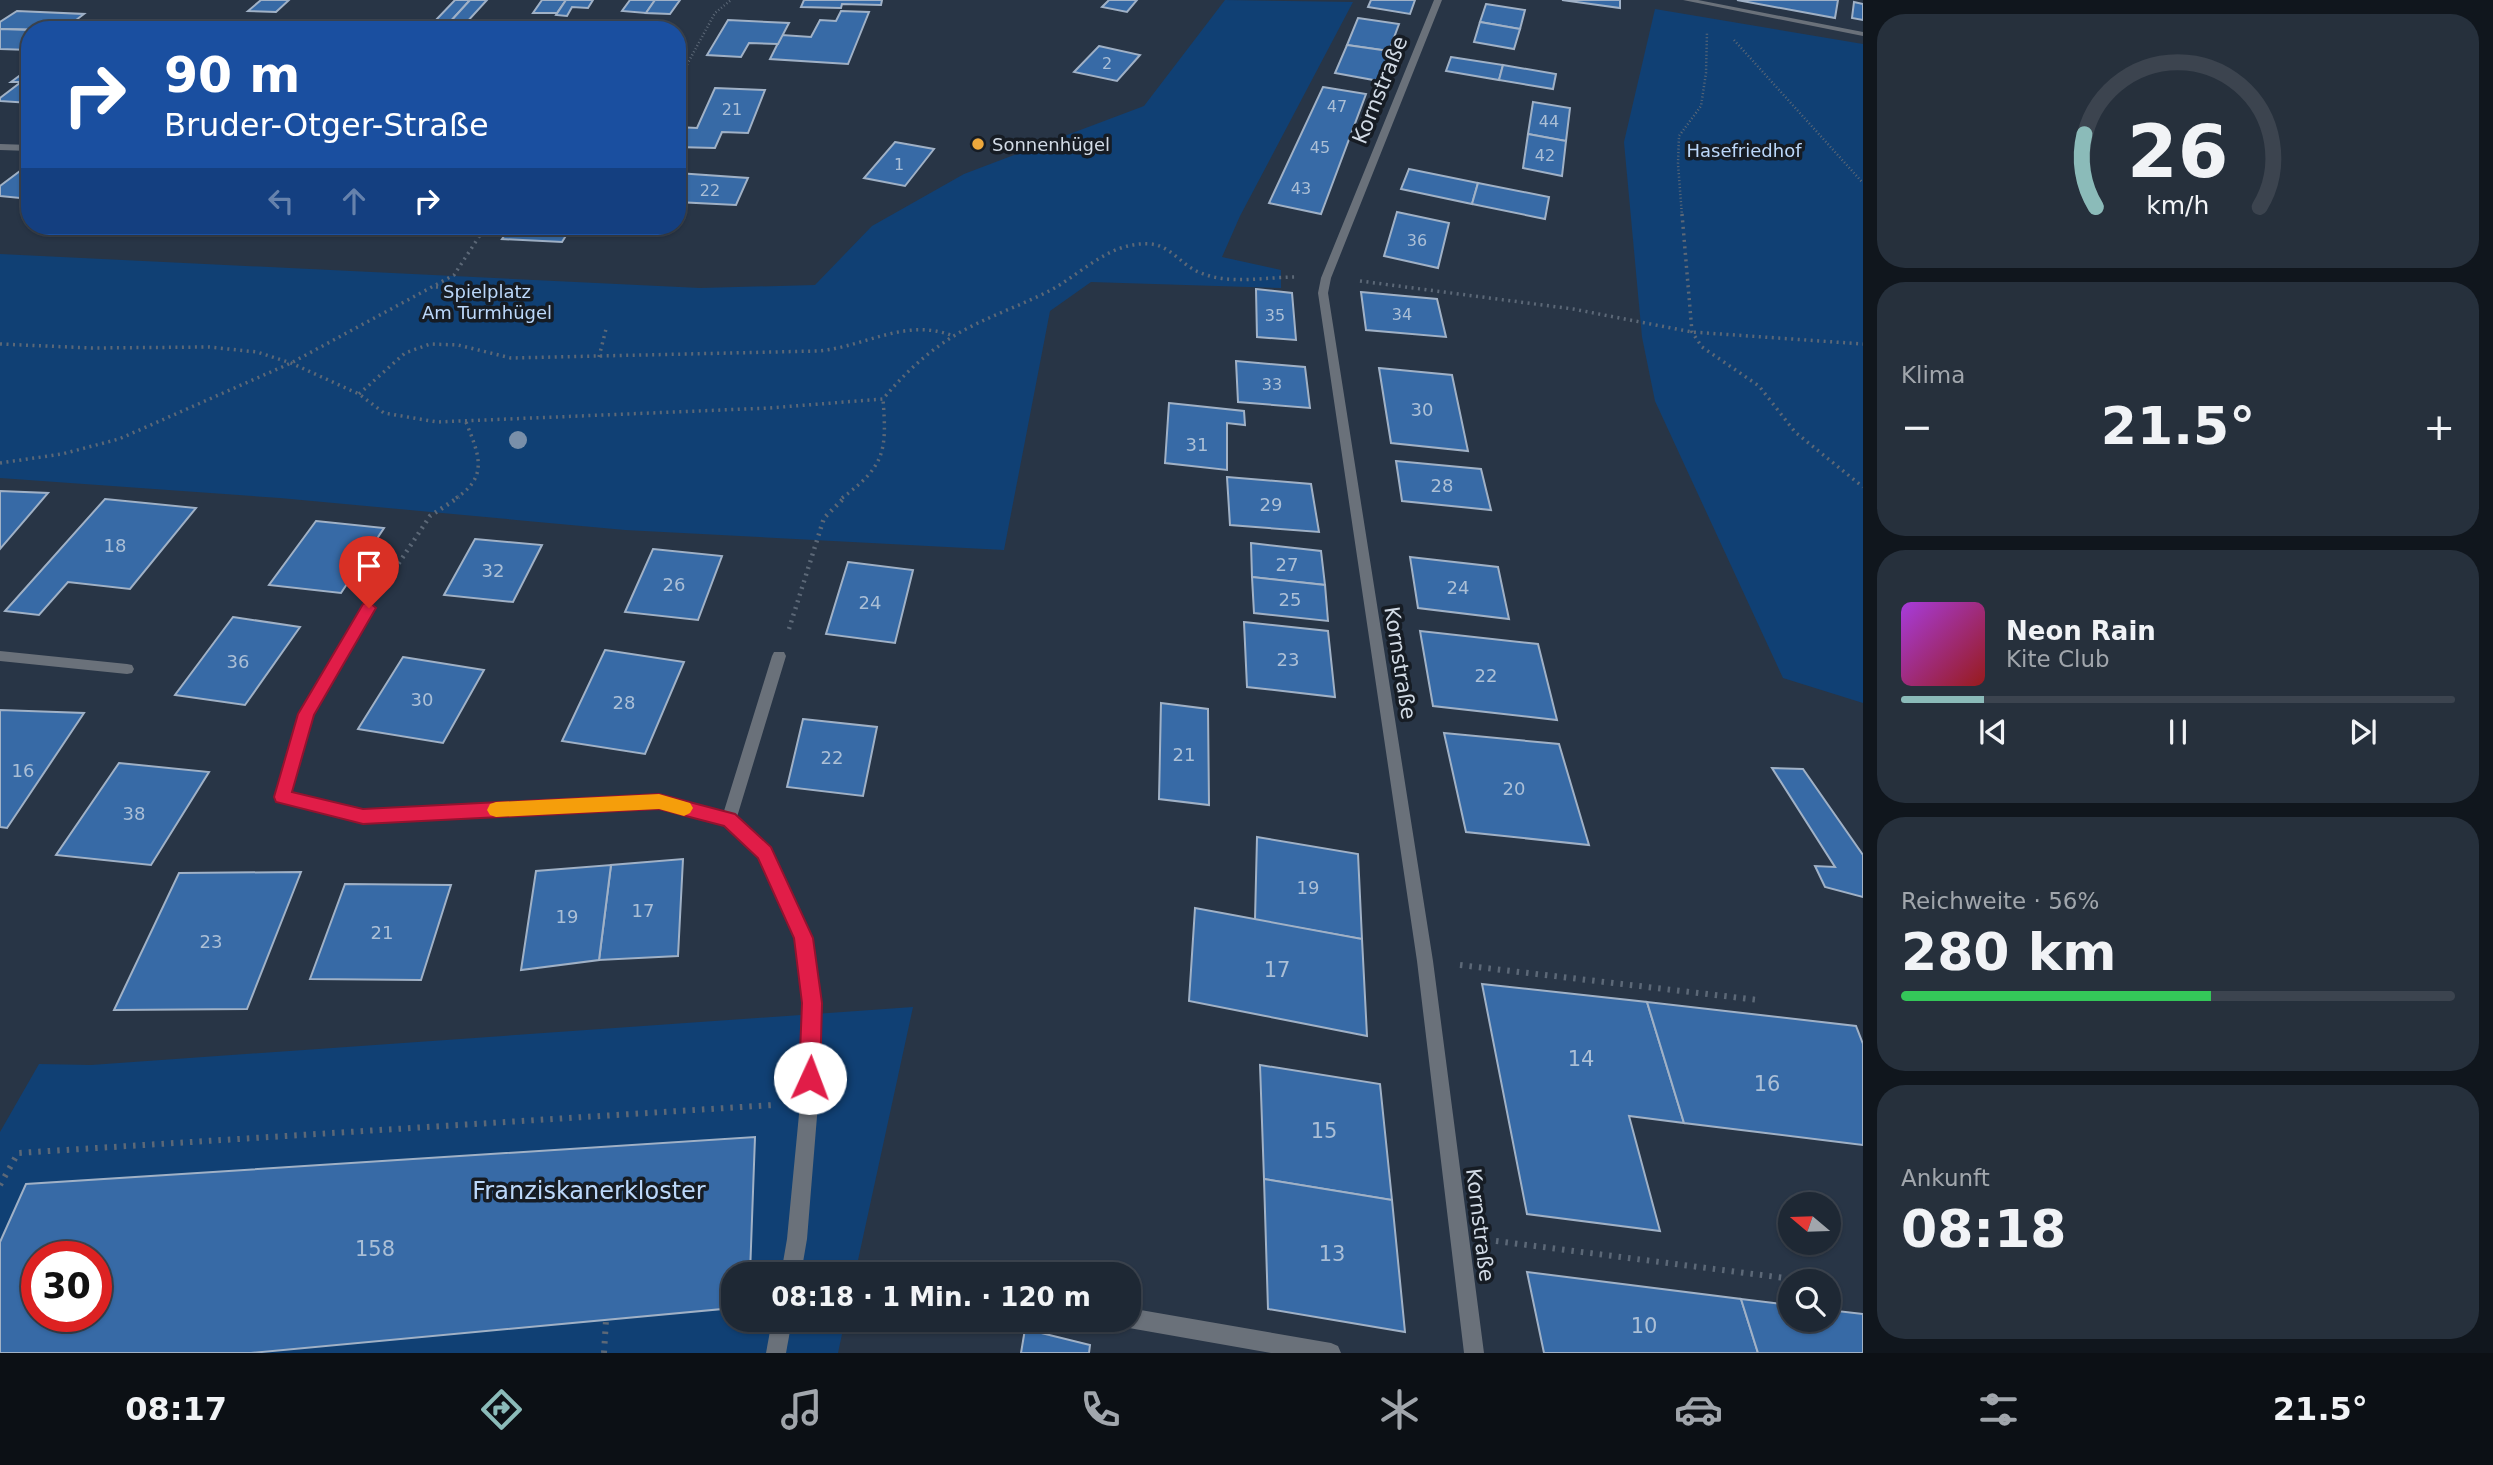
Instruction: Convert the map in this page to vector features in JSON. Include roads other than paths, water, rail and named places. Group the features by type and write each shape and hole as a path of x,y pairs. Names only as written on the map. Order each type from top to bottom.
{"street":[{"name":"Kornstraße","path":"1438,0 1326,278 1323,293 1425,961 1474,1353"},
{"path":"1687,0 1863,34"},
{"path":"0,147 21,148"},
{"path":"369,608 306,714 282,797 363,816 659,802 729,819 765,853 803,938 812,1003 809,1104 793,1262"},
{"path":"0,656 127,669"},
{"path":"729,819 779,656"},
{"path":"1141,1320 1331,1353"},
{"path":"776,1353 780,1332"}],"place":[{"name":"Sonnenhügel","path":"978,144"}],"park label":[{"name":"Hasefriedhof","path":"1744,150"},
{"name":"Spielplatz Am Turmhügel","path":"487,301"},
{"name":"Franziskanerkloster","path":"589,1191"}]}
